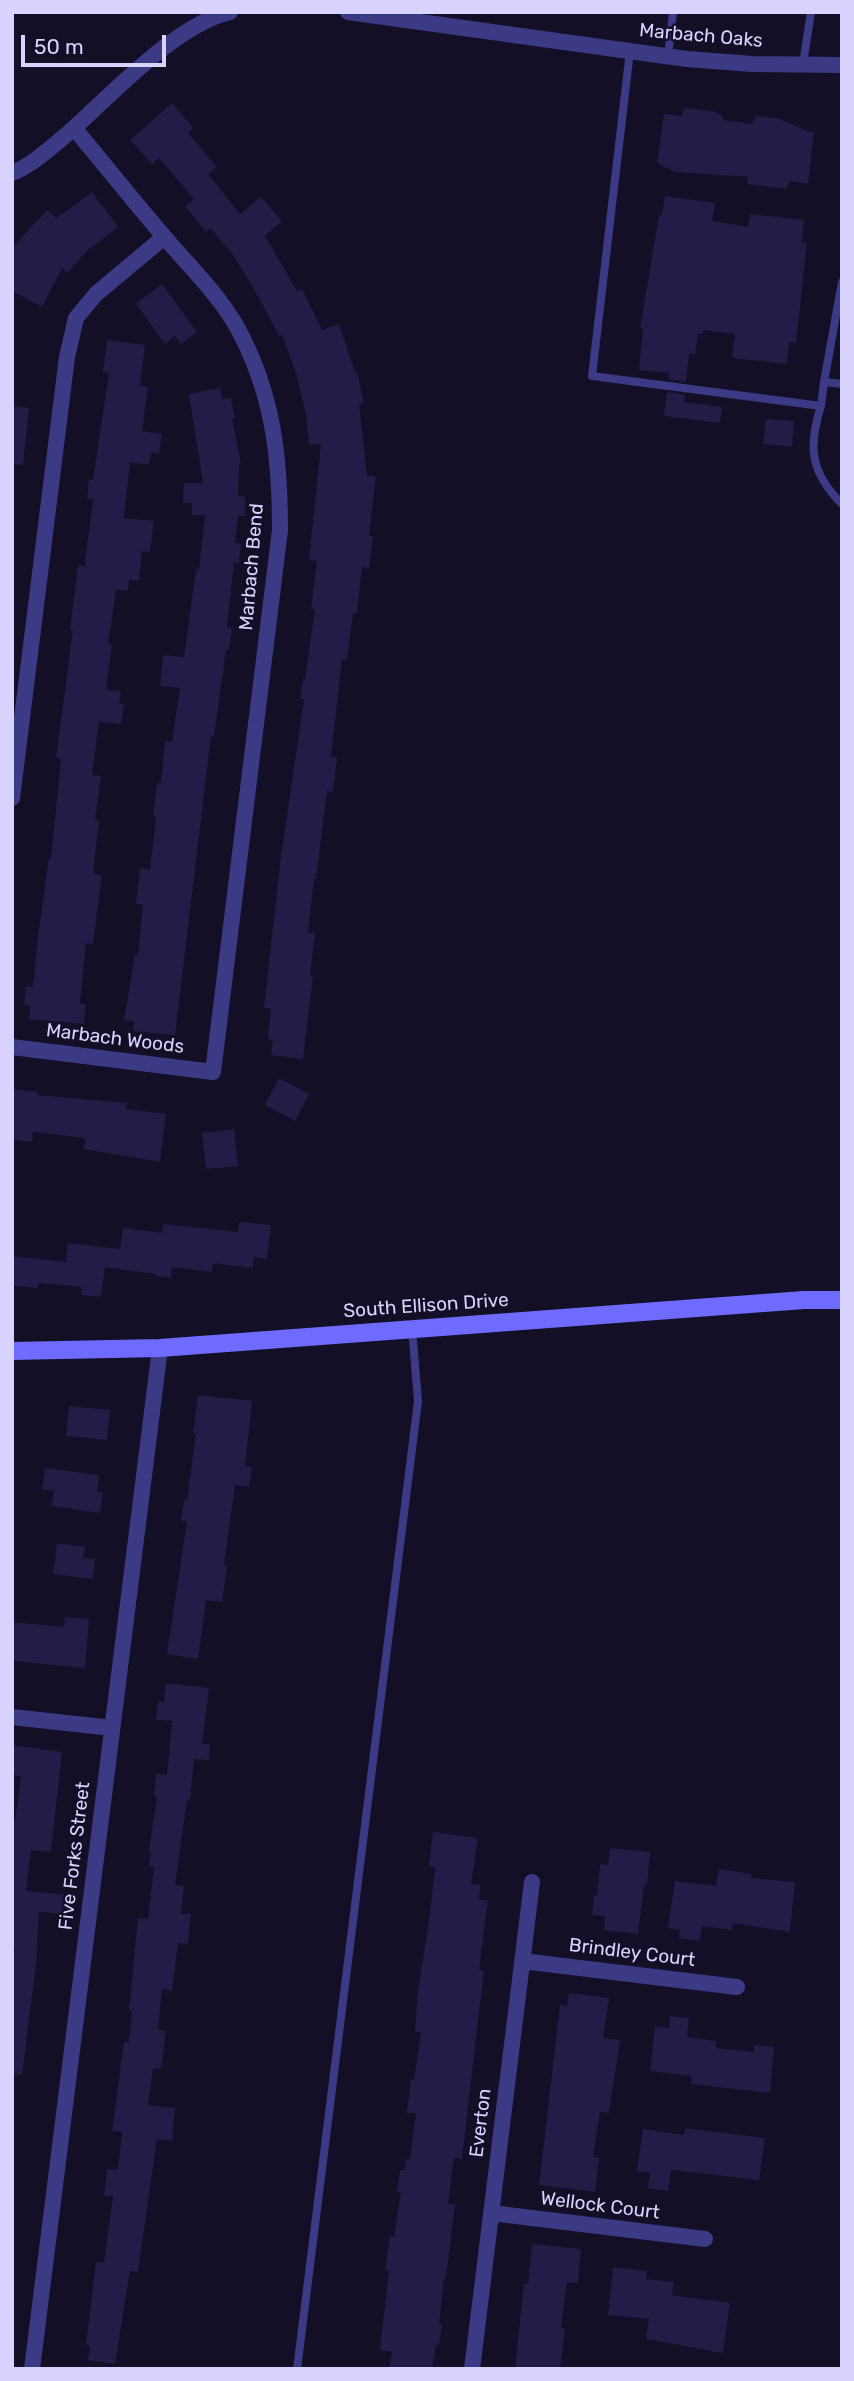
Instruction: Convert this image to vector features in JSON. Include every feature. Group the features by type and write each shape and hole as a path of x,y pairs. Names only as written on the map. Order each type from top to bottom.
{"street":[{"path":"12,173 47,151 150,60 190,29 230,12"},
{"name":"Marbach Oaks","path":"348,12 668,56 752,64 842,65"},
{"name":"Marbach Bend","path":"74,128 214,293 236,327 256,369 273,425 280,472 281,530 213,1072"},
{"path":"12,798 67,357 76,318 96,294 164,237"},
{"name":"Marbach Woods","path":"12,1047 213,1072"},
{"name":"South Ellison Drive","path":"12,1351 160,1348 791,1301 842,1300"},
{"name":"Five Forks Street","path":"32,2369 160,1348"},
{"path":"12,1717 112,1728"},
{"name":"Everton","path":"471,2369 532,1882"},
{"name":"Brindley Court","path":"523,1961 737,1987"},
{"name":"Wellock Court","path":"491,2213 705,2239"}],"lane":[{"path":"668,56 673,12"},
{"path":"803,64 811,12"},
{"path":"630,51 592,376 821,406"},
{"path":"842,282 821,406 814,430 813,460 826,488 842,504"},
{"path":"824,382 842,384"},
{"path":"297,2369 418,1401 412,1328"}],"building":[{"path":"172,103 193,128 188,133 217,167 208,174 240,214 261,197 282,221 265,236 297,291 302,289 322,330 339,324 355,372 357,371 364,403 359,404 367,475 376,476 369,536 373,536 369,568 362,567 357,613 353,613 347,660 342,659 331,757 337,757 333,792 327,791 314,879 308,933 315,933 310,976 313,976 303,1059 271,1055 273,1040 268,1039 271,1009 264,1008 281,856 304,699 300,699 315,609 311,609 317,561 309,560 321,444 309,445 306,415 296,373 282,335 279,336 234,256 210,228 206,232 185,206 194,199 159,158 152,164 130,140"},
{"path":"685,108 712,111 723,116 723,120 752,124 756,116 780,119 814,132 808,184 790,181 786,189 747,184 748,177 675,172 657,163 664,114 681,116"},
{"path":"92,192 118,227 88,250 67,273 62,268 42,307 12,291 12,248 47,210 57,218"},
{"path":"665,196 715,203 712,221 748,227 750,214 804,220 802,242 807,243 796,343 789,342 787,364 732,358 735,334 703,330 702,334 698,334 695,354 689,354 686,382 668,379 669,373 639,370 643,328 640,328 659,215 662,215"},
{"path":"162,284 197,332 181,344 175,336 165,344 136,304"},
{"path":"107,340 145,345 140,386 148,387 142,431 162,434 159,454 151,453 149,465 130,462 124,518 154,521 150,552 142,551 139,581 129,580 128,591 116,590 108,644 112,645 106,690 121,691 119,704 124,704 121,724 99,722 92,775 101,776 95,820 99,821 93,873 102,875 93,944 86,943 80,1003 86,1004 84,1024 29,1019 30,1006 24,1005 26,986 33,987 49,858 51,859 61,759 56,758 73,630 70,630 78,565 85,566 93,499 87,499 89,479 93,480 109,373 103,372"},
{"path":"220,388 222,399 231,398 235,418 232,419 241,463 238,496 245,497 245,516 238,516 235,543 241,544 239,563 234,562 227,627 232,628 229,650 226,650 214,736 211,736 175,1035 133,1031 134,1021 124,1020 135,955 138,955 143,905 136,904 140,868 150,869 157,783 161,783 165,741 172,742 180,688 160,686 163,655 184,657 196,569 199,570 205,515 192,515 192,503 183,503 184,483 203,483 189,394"},
{"path":"667,392 685,395 684,402 722,407 720,423 664,416"},
{"path":"12,406 29,408 23,465 12,464"},
{"path":"766,419 794,421 792,447 763,444"},
{"path":"279,1078 309,1094 295,1121 265,1105"},
{"path":"12,1089 38,1092 37,1095 127,1103 126,1109 166,1114 160,1162 84,1149 85,1138 33,1132 32,1142 12,1140"},
{"path":"234,1129 238,1166 206,1169 202,1133"},
{"path":"239,1222 271,1225 267,1259 254,1257 253,1268 213,1263 212,1272 172,1267 171,1278 105,1267 101,1297 81,1295 82,1287 39,1283 38,1288 12,1286 12,1256 66,1262 68,1243 120,1249 123,1228 162,1233 163,1224 238,1232"},
{"path":"198,1395 252,1401 245,1466 252,1467 249,1487 235,1485 222,1602 206,1600 198,1659 167,1654 187,1521 181,1521 184,1500 187,1500"},
{"path":"69,1406 110,1410 107,1440 66,1436"},
{"path":"45,1468 99,1475 97,1492 103,1493 100,1513 52,1506 54,1491 42,1489"},
{"path":"57,1543 85,1547 83,1558 95,1559 93,1579 53,1574"},
{"path":"65,1617 89,1619 85,1668 12,1661 12,1622 64,1627"},
{"path":"166,1683 209,1688 202,1744 210,1744 209,1760 194,1759 190,1800 187,1800 175,1885 184,1886 181,1914 191,1914 188,1944 178,1943 172,1991 162,1989 158,2029 166,2031 161,2069 153,2068 148,2105 175,2108 172,2141 157,2139 138,2272 130,2271 115,2364 88,2360 90,2346 86,2345 96,2262 104,2263 113,2197 104,2196 107,2169 118,2170 122,2132 112,2131 124,2042 129,2043 132,2011 129,2011 138,1918 148,1919 154,1867 149,1866 149,1851 157,1797 154,1796 156,1774 167,1775 172,1721 156,1720 158,1701 164,1702"},
{"path":"12,1745 62,1752 51,1852 31,1850 26,1891 66,1895 64,1914 39,1912 36,1964 22,2075 12,2074 12,1969 15,1948 12,1948 12,1820 15,1821 21,1776 12,1775"},
{"path":"433,1832 478,1838 471,1884 480,1885 479,1899 488,1900 479,1970 484,1970 462,2159 454,2158 448,2204 455,2205 444,2278 439,2345 436,2345 432,2369 389,2369 392,2352 380,2350 389,2271 385,2270 390,2236 394,2237 401,2192 397,2192 400,2170 405,2170 406,2159 410,2159 416,2113 407,2113 421,2032 415,2032 435,1867 429,1866"},
{"path":"610,1848 650,1852 638,1934 604,1930 605,1916 592,1915 600,1864 608,1865"},
{"path":"719,1869 751,1874 751,1878 795,1882 790,1932 733,1923 732,1930 702,1926 700,1941 679,1938 680,1930 668,1928 675,1881 716,1886"},
{"path":"569,1993 609,1998 603,2038 620,2040 609,2113 600,2112 593,2157 599,2158 595,2192 539,2185 560,2005 567,2006"},
{"path":"670,2016 689,2018 687,2037 716,2041 716,2048 754,2052 754,2045 774,2047 770,2093 691,2084 692,2076 650,2071 655,2026 669,2028"},
{"path":"685,2128 765,2138 759,2180 671,2170 668,2191 648,2188 650,2173 637,2171 643,2129 684,2135"},
{"path":"532,2244 581,2249 578,2283 567,2282 561,2328 565,2329 560,2369 515,2369 524,2283 528,2284"},
{"path":"613,2267 647,2271 646,2279 674,2282 672,2295 730,2303 723,2353 646,2339 649,2319 608,2315"}]}
